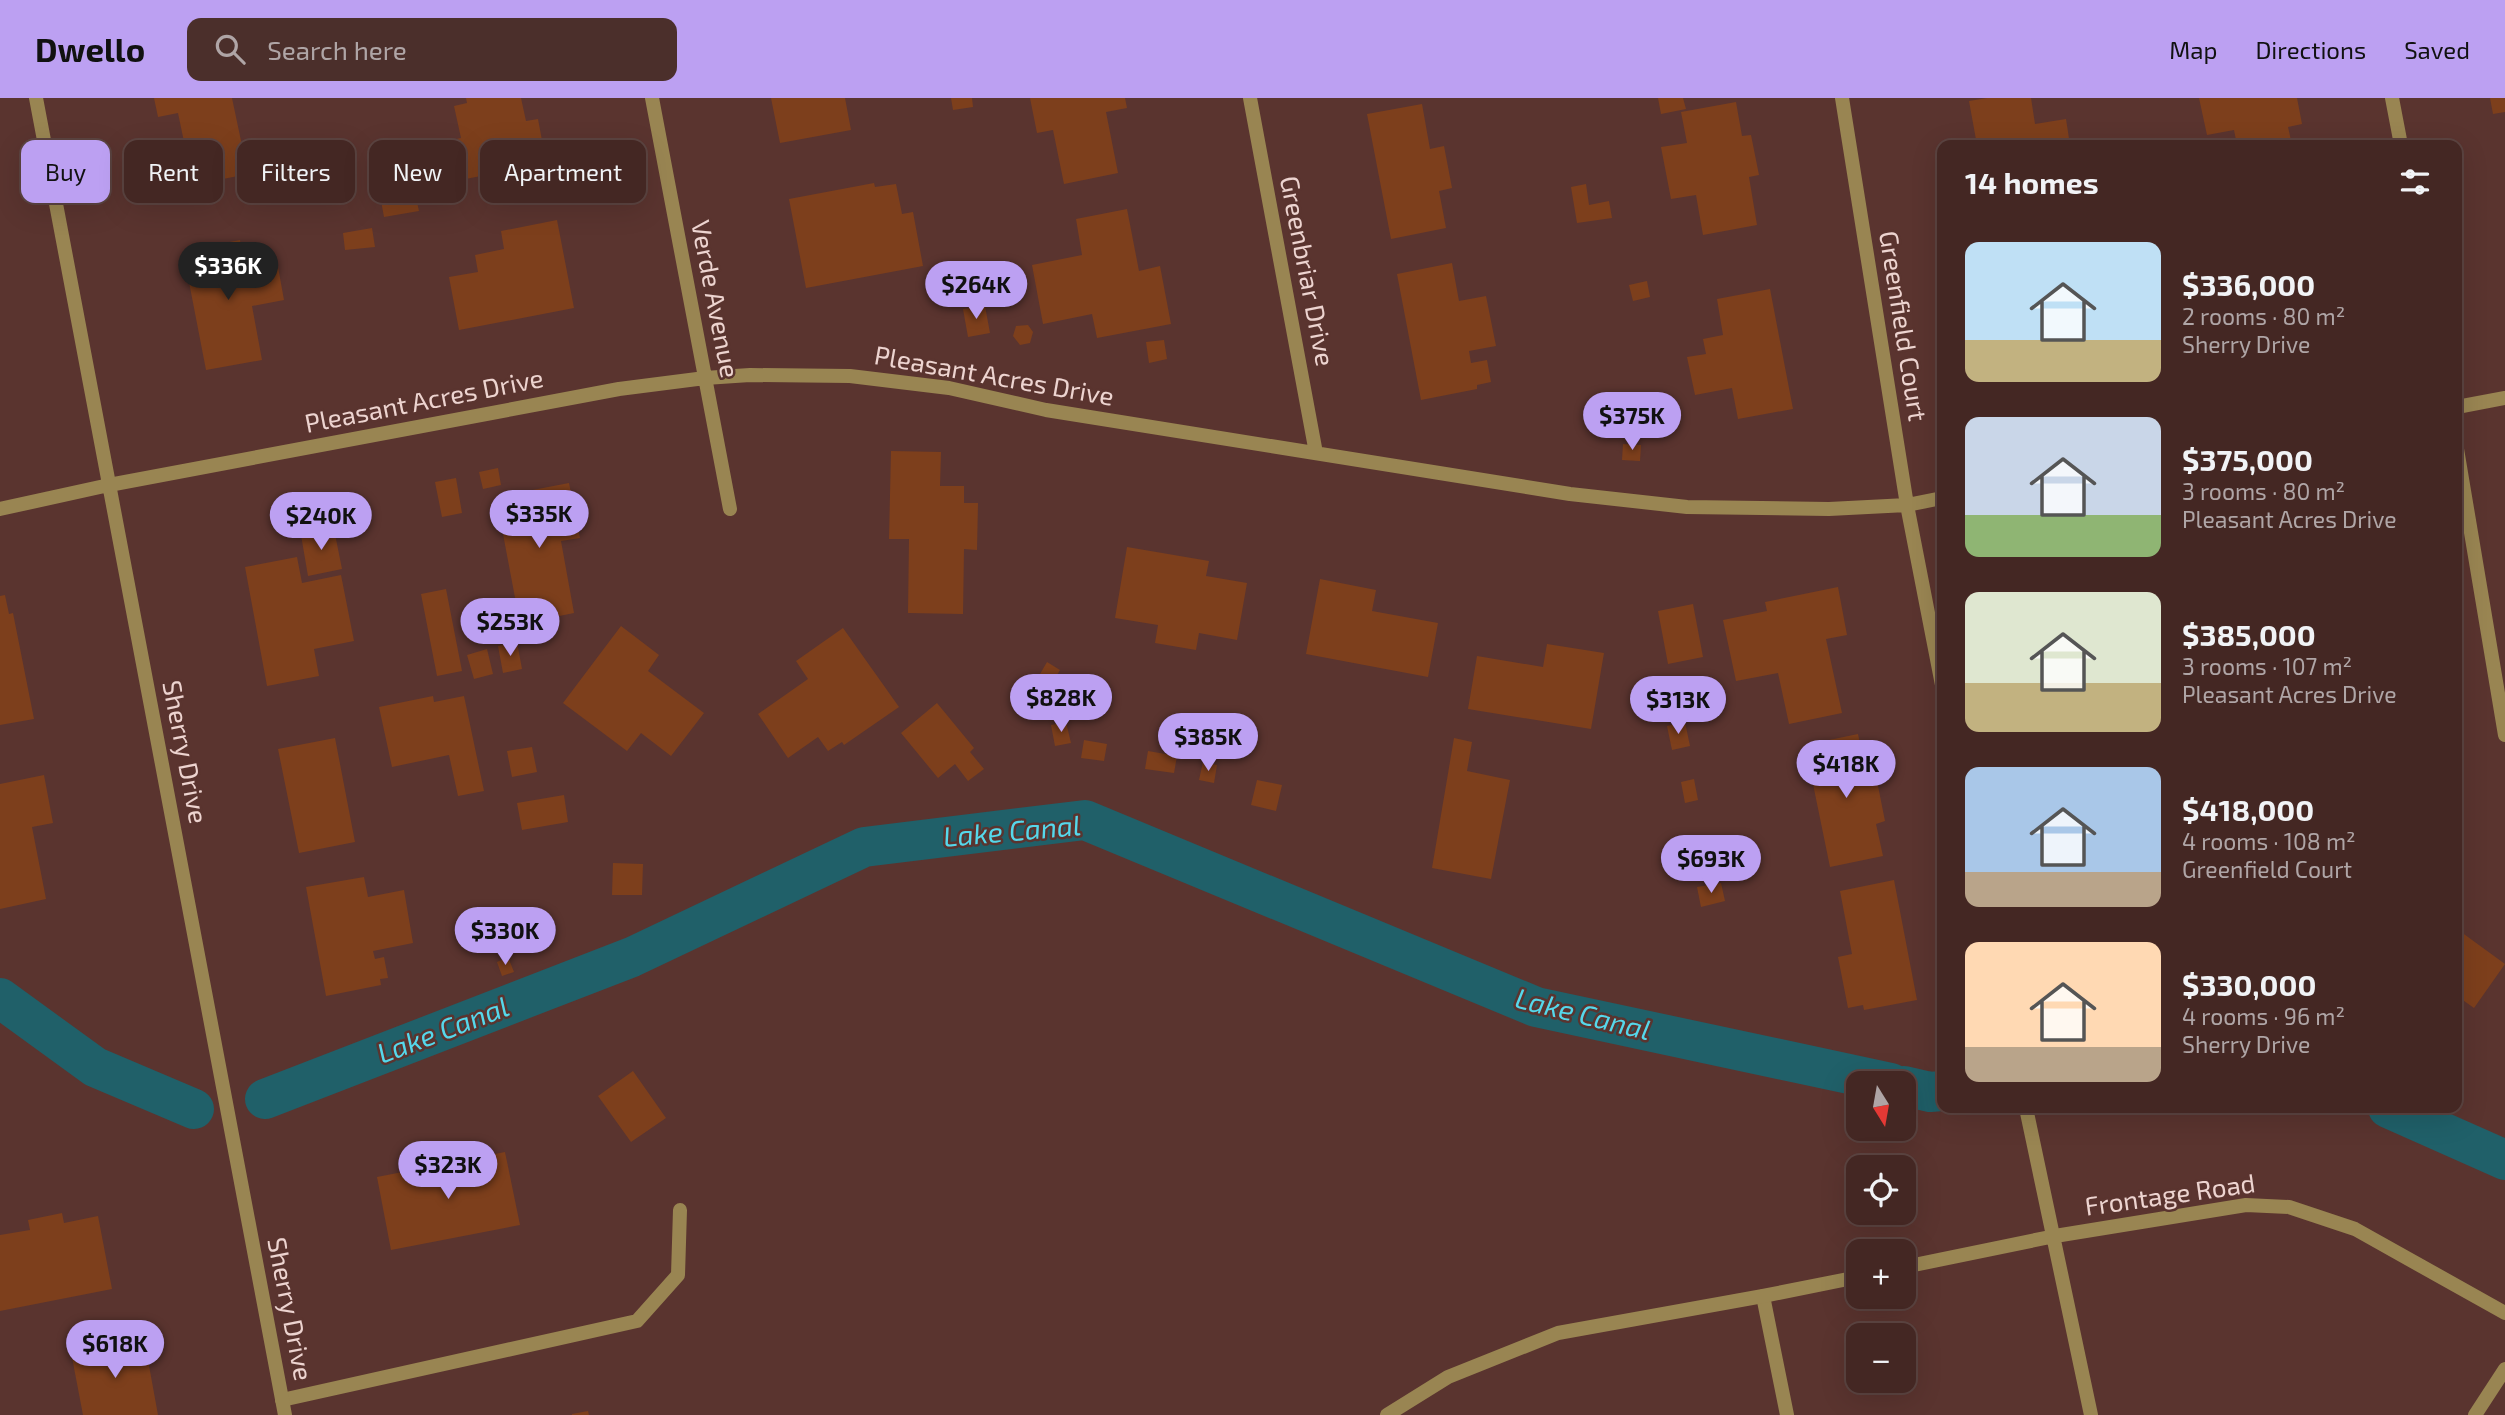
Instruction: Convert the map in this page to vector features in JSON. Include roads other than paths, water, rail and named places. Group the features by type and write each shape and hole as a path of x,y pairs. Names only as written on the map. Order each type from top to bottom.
{"street":[{"name":"Sherry Drive","path":"36,98 285,1415"},
{"name":"Verde Avenue","path":"652,98 730,509"},
{"name":"Greenbriar Drive","path":"1250,98 1317,453"},
{"name":"Greenfield Court","path":"1842,98 1908,505 1937,659"},
{"path":"2392,98 2399,140"},
{"name":"Pleasant Acres Drive","path":"0,509 109,485 619,389 750,375 850,376 936,386 1046,410 1570,494 1687,507 1829,509 1908,505 1937,499"},
{"path":"2462,406 2505,398"},
{"path":"2462,479 2505,735"},
{"path":"2027,1113 2091,1415"},
{"name":"Frontage Road","path":"1916,1265 2054,1236 2246,1205 2289,1208 2355,1228 2505,1312"},
{"path":"282,1399 637,1321 678,1275 680,1210"},
{"path":"1388,1415 1448,1377 1558,1333 1846,1279"},
{"path":"1763,1296 1787,1415"},
{"path":"2475,1415 2505,1369"}],"waterway":[{"name":"Lake Canal","path":"265,1099 632,957 864,847 1085,820 1536,1007 1846,1073"},
{"name":"Lake Canal","path":"0,998 95,1067 194,1109"},
{"name":"Lake Canal","path":"1916,1089 1937,1091"},
{"name":"Lake Canal","path":"2399,1113 2505,1160"}]}
